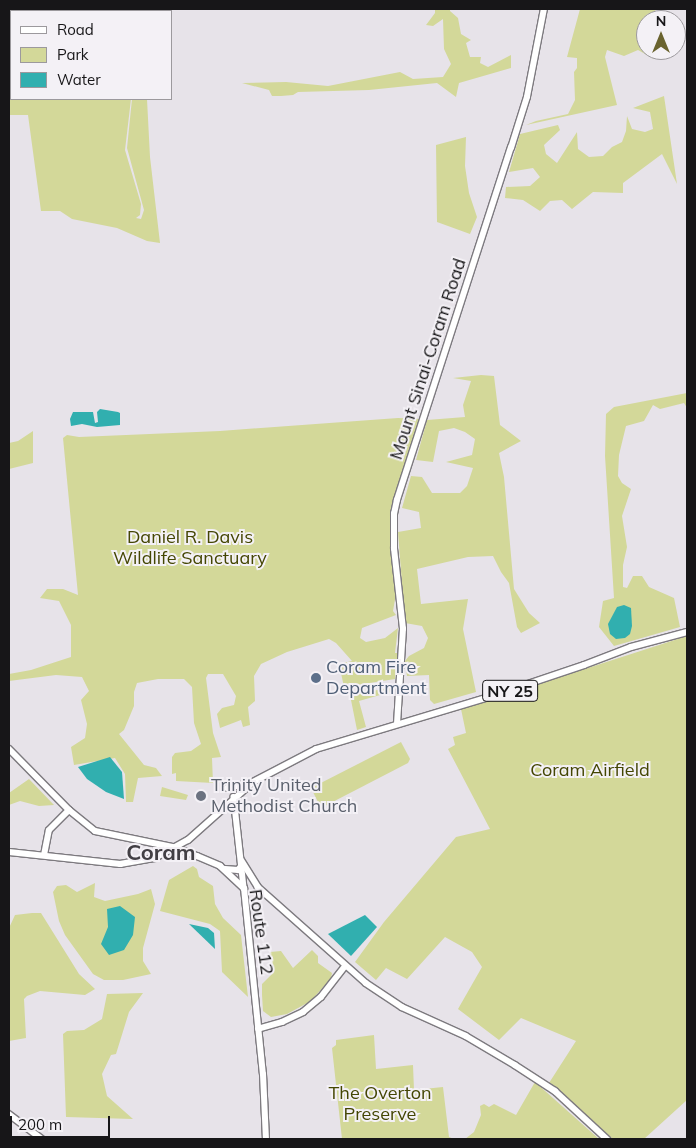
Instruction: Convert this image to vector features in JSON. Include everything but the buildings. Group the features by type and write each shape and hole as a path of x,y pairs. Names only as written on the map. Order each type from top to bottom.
{"main road":[{"name":"Mount Sinai-Coram Road","path":"397,724 403,629 394,549 396,507 514,140 526,97 544,9"},
{"name":"NY 25","path":"9,852 120,864 155,858 176,848 252,783 288,762 318,748 533,683 631,647 687,632"},
{"name":"Route 112","path":"9,749 69,810 95,831 176,848 224,869 244,888 258,1029 266,1139"},
{"path":"227,788 252,783"},
{"path":"234,797 244,888"},
{"path":"44,855 49,830 69,810"},
{"path":"224,869 238,870 242,863"},
{"path":"242,863 255,883 270,898 366,984 402,1007 473,1040 555,1091 607,1139"},
{"path":"258,1029 282,1022 302,1012 321,997 345,966"},
{"path":"9,1114 42,1139"}],"green space":[{"path":"65,9 136,9 136,10"},
{"path":"435,9 450,9 458,18 461,34 471,40 466,43 470,57 481,57 480,63 488,67 511,55 511,68 459,83 456,97 437,83 369,90 298,92 293,95 272,96 269,90 242,83 286,82 328,86 400,72 413,79 443,77 451,64 444,49 443,19 433,26 426,25 435,13"},
{"path":"580,9 655,9 636,10 636,51 624,56 607,50 605,57 617,105 526,125 568,114 575,100 574,72 577,68 577,58 567,57"},
{"path":"9,35 10,100 131,100 125,150 141,204 140,215 136,218 141,219 144,210 127,148 132,100 147,100 150,157 160,243 147,241 117,228 72,219 60,211 41,211 28,115 9,115"},
{"path":"664,96 677,184 662,154 623,183 623,193 593,192 572,209 562,200 550,201 540,211 523,200 505,198 506,187 530,186 540,177 533,168 509,172 520,134 558,125 560,130 544,145 546,154 557,163 577,132 578,149 589,157 603,156 612,147 622,142 626,131 627,116 632,129 645,132 653,129 650,112 633,108"},
{"path":"466,137 465,166 469,193 477,217 470,234 437,222 436,145"},
{"path":"481,375 494,376 500,425 521,441 499,453 504,477 514,589 529,613 540,623 521,633 517,627 509,583 493,556 468,557 417,569 421,604 468,599 463,629 476,692 434,704 430,700 429,675 407,676 405,661 409,656 424,648 428,638 422,626 405,623 398,532 421,528 419,512 402,508 411,476 422,477 432,493 460,493 467,486 473,468 446,462 472,455 475,439 465,432 454,428 439,431 433,462 416,460 427,420 465,417 463,405 471,381 453,378"},
{"path":"687,393 687,408 684,403 660,409 653,405 644,421 626,426 619,455 618,476 622,483 631,489 622,516 627,547 623,565 623,587 627,588 633,576 642,576 649,587 674,598 680,627 614,646 599,627 603,601 614,598 605,456 606,414 614,407"},
{"name":"Daniel R. Davis Wildlife Sanctuary","path":"398,418 422,419 391,507 390,535 396,594 393,611 396,615 362,628 360,638 366,642 385,638 398,628 395,653 398,653 395,679 344,687 339,664 352,661 336,643 329,639 287,652 261,664 254,676 255,701 248,707 250,725 243,727 241,720 220,728 217,714 222,708 234,705 236,696 223,674 208,674 206,678 213,733 221,757 212,758 213,783 176,781 176,773 172,774 172,757 175,753 191,751 201,744 194,723 192,687 184,679 158,679 137,683 134,692 134,706 124,730 119,734 144,765 156,768 162,776 138,778 133,802 126,802 125,774 115,758 74,765 71,747 85,738 87,724 81,700 89,691 82,677 56,675 9,681 9,674 31,670 71,657 71,625 59,601 40,598 47,589 63,589 78,595 63,438 67,435 79,437 220,431"},
{"path":"33,431 33,463 9,469 9,443 18,441"},
{"name":"Coram Airfield","path":"687,636 687,1100 644,1139 613,1139 549,1083 576,1041 521,1018 499,1040 458,1009 482,967 472,952 445,937 407,979 386,968 376,980 355,962 384,922 456,837 490,829 448,749 455,745 453,737 466,733 461,709"},
{"path":"394,687 394,691 359,701 366,727 357,730 350,695"},
{"path":"401,742 410,759 408,763 321,808 311,788"},
{"path":"29,779 54,805 39,806 20,801 9,805 9,793"},
{"path":"162,787 188,795 186,800 160,796"},
{"path":"193,866 197,869 199,877 213,886 215,904 223,918 241,935 248,997 222,972 220,931 210,924 160,911 169,880"},
{"path":"95,883 94,897 105,901 138,894 151,889 155,904 143,948 143,961 151,974 123,980 104,980 93,974 65,935 59,921 53,892 57,886 66,885 77,892"},
{"path":"41,913 79,974 95,989 85,995 40,991 27,996 24,999 26,1038 9,1041 9,928 15,915"},
{"path":"312,950 318,956 318,963 332,973 331,978 311,1001 287,1014 271,1017 263,1011 262,995 262,984 274,972 269,957 270,952 281,951 293,968"},
{"path":"143,993 129,1012 116,1054 111,1055 102,1074 107,1096 133,1119 66,1117 63,1034 67,1031 84,1030 102,1019 107,994"},
{"name":"The Overton Preserve","path":"374,1035 376,1069 413,1065 414,1090 443,1087 449,1137 454,1139 342,1139 332,1048 336,1045 336,1040"},
{"name":"The Overton Preserve","path":"535,1082 599,1139 465,1139 474,1132 481,1115 480,1106 484,1104 489,1107 494,1104 516,1115"}],"water":[{"path":"100,409 120,413 120,425 97,427 82,424 71,426 70,419 73,412 93,412 95,423 98,422 97,412"},
{"path":"624,605 631,608 632,626 630,634 625,638 616,639 610,634 608,624 617,607"},
{"path":"110,757 122,772 124,799 106,792 87,779 78,767"},
{"path":"120,906 135,917 133,935 124,950 109,955 101,944 108,927 107,909"},
{"path":"365,915 377,927 351,956 328,934"},
{"path":"189,924 208,928 214,933 215,949"}],"place":[{"name":"Coram Fire Department","path":"316,678"},
{"name":"Trinity United Methodist Church","path":"201,796"}],"district":[{"name":"Coram","path":"161,853"}]}
